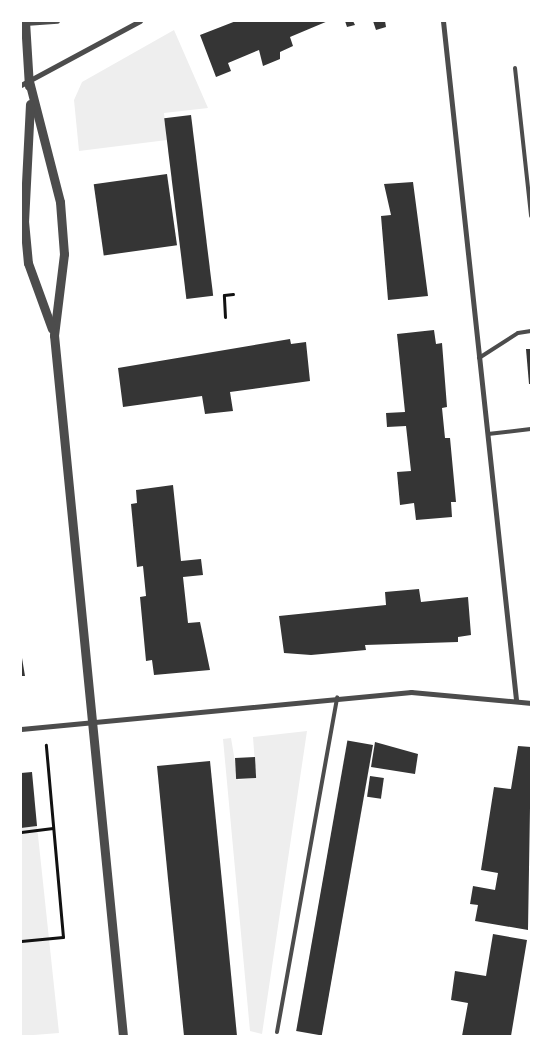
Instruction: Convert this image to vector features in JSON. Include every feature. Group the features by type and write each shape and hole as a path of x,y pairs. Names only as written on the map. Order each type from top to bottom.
{"street":[{"path":"54,335 28,263 24,229 25,22 57,21"},
{"path":"25,83 140,21"},
{"path":"443,21 516,700"},
{"path":"25,83 60,202 64,254 54,335 123,1036"},
{"path":"21,728 337,697 448,693 531,703"}],"lane":[{"path":"515,68 531,216"},
{"path":"479,358 518,333 531,331"},
{"path":"488,434 531,429"},
{"path":"277,1032 337,697"}],"path":[{"path":"226,317 224,295 233,294"},
{"path":"21,941 63,937 44,726"},
{"path":"21,832 53,828"}],"shaded area":[{"path":"174,30 208,108 164,113 167,140 79,151 74,100 82,82"},
{"path":"307,731 262,1034 250,1031 223,739 231,738 238,780 256,778 253,737"},
{"path":"37,826 59,1033 21,1036 21,828"}],"building":[{"path":"236,21 328,21 290,37 293,46 280,52 280,59 263,66 259,50 228,63 231,71 216,77 200,35"},
{"path":"345,21 353,21 355,25 347,27"},
{"path":"373,21 385,21 386,27 376,30"},
{"path":"191,115 213,296 186,299 164,118"},
{"path":"167,174 177,245 104,256 94,184"},
{"path":"413,182 428,296 388,300 381,216 391,215 384,184"},
{"path":"434,330 436,344 442,343 447,407 442,408 445,438 450,438 456,502 451,502 452,517 416,520 414,503 400,505 397,472 411,471 406,426 387,427 386,413 405,412 397,334"},
{"path":"290,339 291,344 306,342 310,381 230,392 233,411 205,414 202,396 123,407 118,368"},
{"path":"526,349 531,349 531,384 529,384"},
{"path":"173,485 181,561 201,559 203,575 183,577 188,623 200,622 210,670 154,675 152,660 146,661 140,597 146,596 143,566 137,567 131,504 137,503 136,490"},
{"path":"419,589 421,602 468,597 471,635 458,637 458,642 365,645 366,650 311,655 284,653 279,616 386,605 385,592"},
{"path":"21,652 25,676 21,676"},
{"path":"347,740 373,745 322,1036 296,1031"},
{"path":"375,742 418,754 415,774 371,767"},
{"path":"518,746 531,747 528,930 475,921 478,905 470,904 473,886 495,890 498,873 481,870 494,787 511,789"},
{"path":"255,757 256,778 236,779 235,758"},
{"path":"210,761 237,1036 184,1036 168,879 157,766"},
{"path":"32,772 37,826 21,828 21,773"},
{"path":"370,776 384,778 381,799 367,797"},
{"path":"493,934 527,940 511,1036 462,1036 468,1003 451,1000 455,971 486,976"}]}
